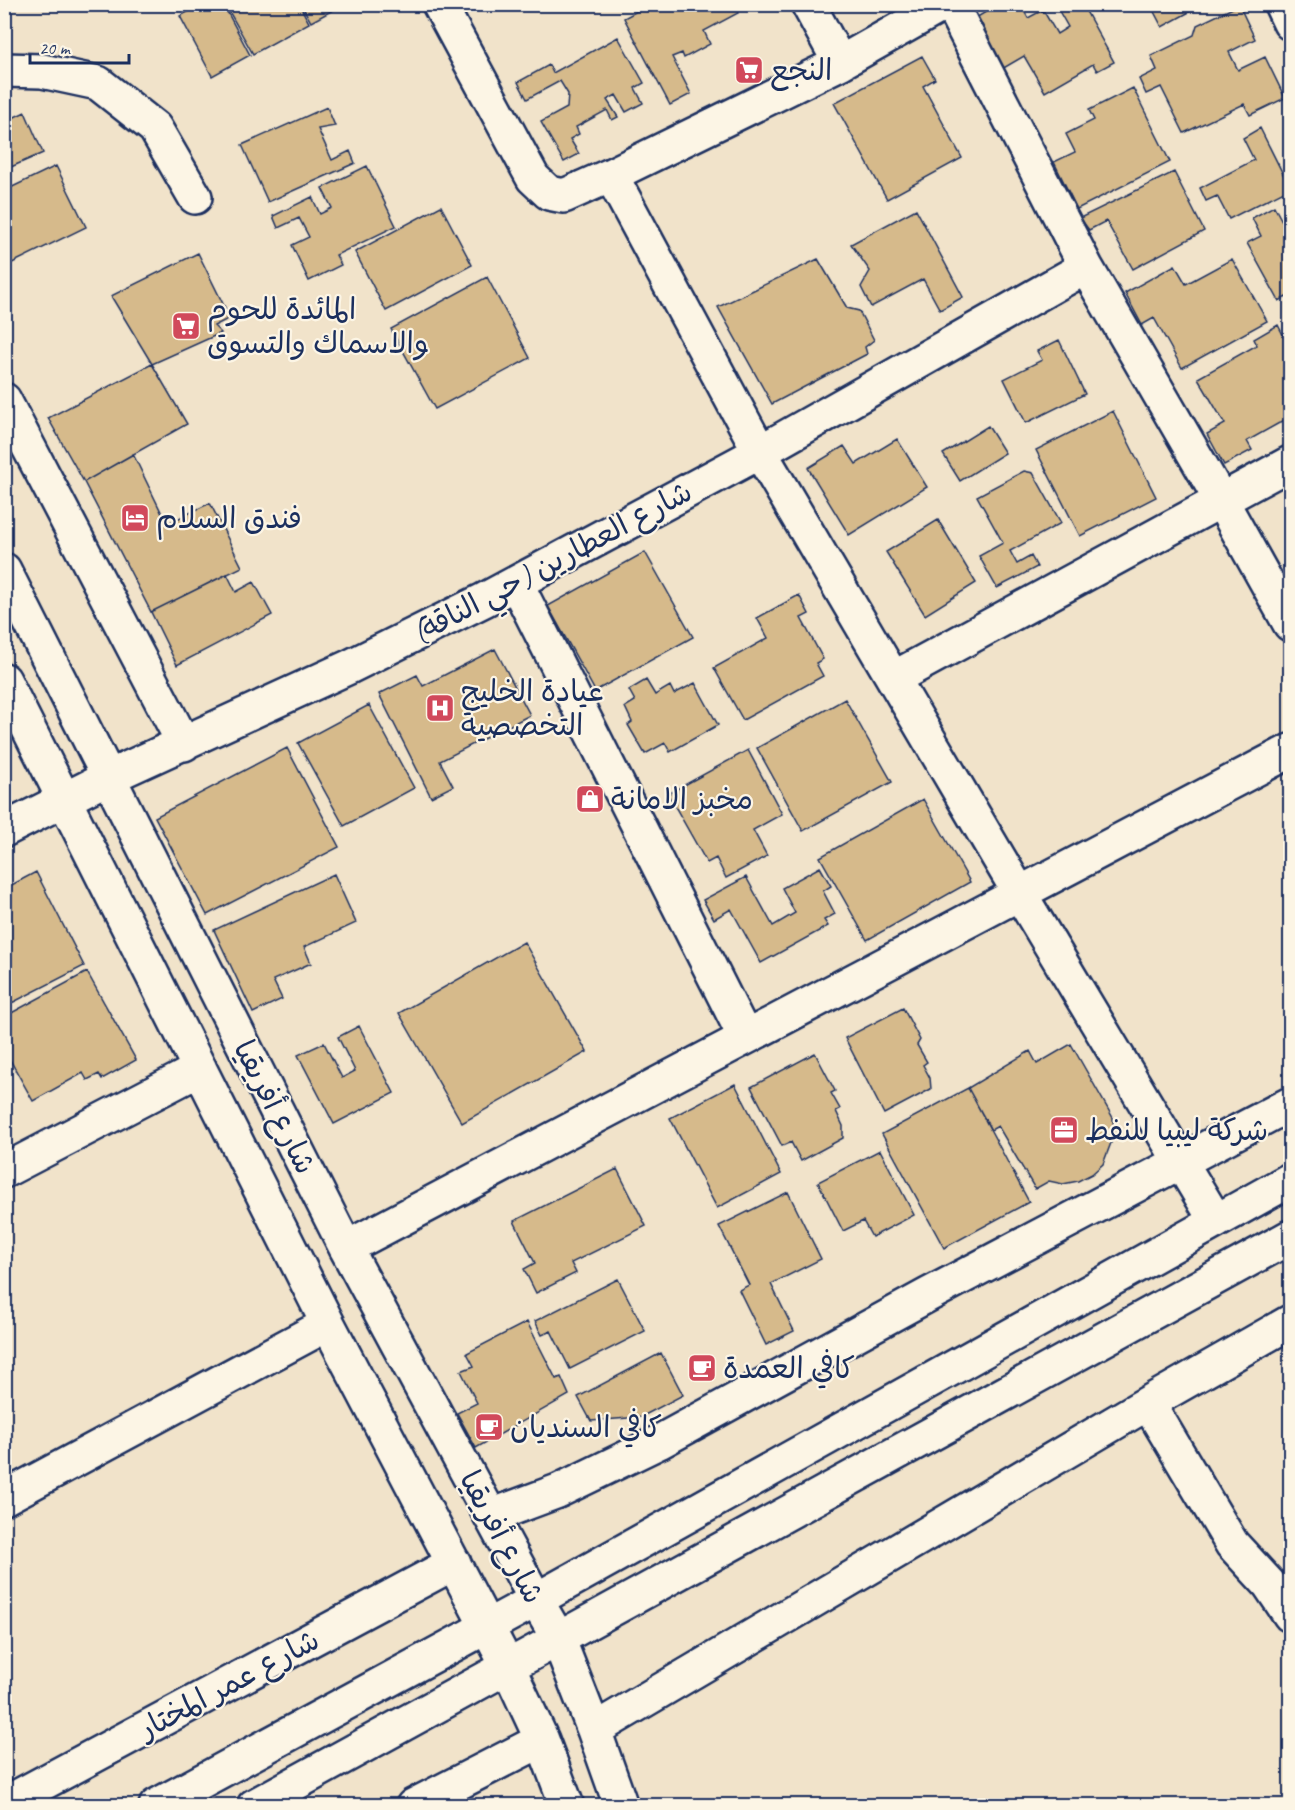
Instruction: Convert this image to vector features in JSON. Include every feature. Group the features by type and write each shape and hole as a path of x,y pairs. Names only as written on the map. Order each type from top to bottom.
{"main road":[{"path":"439,4 533,178 549,194 564,196 840,63 944,4"},
{"path":"808,4 840,63"},
{"path":"951,4 1086,267 1222,501 1290,624"},
{"path":"1281,4 1290,23"},
{"path":"4,70 42,71 99,83 155,128 195,197"},
{"path":"611,175 760,452 1020,894 1216,1221"},
{"name":"شارع العطارين (حي الناقة)","path":"4,830 110,777 349,667 484,600 760,452 1086,267"},
{"path":"4,400 184,744"},
{"path":"894,678 1290,463"},
{"name":"شارع أفريقيا","path":"4,570 346,1248 558,1638 621,1806"},
{"path":"516,583 745,1037"},
{"name":"شارع أفريقيا","path":"4,680 328,1324 508,1667 542,1740 567,1806"},
{"path":"346,1248 1290,751"},
{"path":"4,1171 200,1069"},
{"path":"491,1516 558,1491 659,1442 928,1295 1290,1104"},
{"path":"156,1806 536,1600 1290,1179"},
{"path":"254,1806 1290,1237"},
{"path":"594,1730 1148,1403 1290,1322"},
{"path":"4,1498 328,1324"},
{"path":"1148,1403 1232,1544 1280,1578 1290,1615"},
{"name":"شارع عمر المختار","path":"4,1804 454,1563"},
{"path":"413,1806 542,1740"}],"building":[{"path":"203,4 223,4 250,55 212,76 180,16"},
{"path":"225,4 299,4 309,23 253,54"},
{"path":"301,4 344,4 311,22"},
{"path":"650,4 734,4 738,13 704,31 710,44 684,58 682,53 672,57 691,94 670,105 624,18"},
{"path":"999,4 1020,4 1028,18 1043,10 1057,34 1068,27 1055,4 1082,4 1114,62 1097,71 1093,64 1045,92 1024,56 1002,69 974,19"},
{"path":"1150,4 1204,4 1162,27"},
{"path":"1239,5 1255,39 1229,52 1238,70 1265,57 1285,98 1250,115 1244,104 1184,133 1161,87 1146,94 1139,79 1157,70 1151,56 1194,35 1197,25"},
{"path":"618,37 644,83 635,88 643,103 626,112 616,95 607,100 618,117 612,120 607,110 576,127 579,134 570,139 579,154 564,162 541,122 567,108 568,94 560,81 527,99 518,82 549,65 553,73"},
{"path":"922,56 935,79 923,86 962,158 887,199 834,103"},
{"path":"1133,88 1170,162 1077,209 1054,162 1075,152 1066,134 1094,120 1089,110"},
{"path":"327,107 335,126 318,129 332,160 350,151 355,163 268,202 242,145"},
{"path":"25,112 43,153 4,170 4,122"},
{"path":"1260,128 1290,188 1229,219 1217,196 1206,201 1200,188 1254,160 1243,138"},
{"path":"56,166 86,227 4,267 4,191"},
{"path":"367,166 396,226 336,255 341,265 309,281 292,245 309,237 299,218 278,228 273,216 312,197 320,214 332,208 322,188"},
{"path":"1174,172 1204,231 1133,269 1106,221 1089,230 1080,218"},
{"path":"441,206 472,265 386,311 355,252"},
{"path":"1274,206 1282,221 1290,216 1290,295 1279,301 1247,243 1261,236 1252,218"},
{"path":"916,209 963,297 940,310 923,279 871,307 861,287 870,271 851,244"},
{"path":"198,253 230,318 214,326 221,333 152,364 111,296"},
{"path":"818,259 847,308 859,311 874,340 865,347 867,354 772,404 718,307"},
{"path":"1232,259 1267,321 1182,368 1154,318 1142,325 1125,293 1175,265 1186,284"},
{"path":"487,277 530,358 435,409 391,329"},
{"path":"1278,325 1290,348 1290,417 1247,441 1252,450 1224,465 1207,434 1225,424 1198,378 1257,345 1254,339"},
{"path":"1059,340 1085,394 1026,423 1004,379 1042,360 1037,351"},
{"path":"152,364 187,424 84,482 48,418"},
{"path":"1113,411 1156,497 1080,536 1036,450"},
{"path":"988,426 1005,453 960,481 943,454"},
{"path":"897,439 927,487 849,535 808,468 844,446 856,464"},
{"path":"133,454 167,524 210,503 242,567 151,612 84,482"},
{"path":"1024,471 1033,473 1061,523 1010,551 1017,564 1031,556 1037,567 997,588 979,556 1003,543 977,496"},
{"path":"938,520 976,583 925,615 886,552"},
{"path":"645,552 693,637 595,691 548,606"},
{"path":"227,574 236,592 254,582 272,615 177,665 151,612"},
{"path":"799,595 809,614 801,618 823,659 816,663 823,676 743,720 714,668 768,638 757,618"},
{"path":"495,649 530,715 440,761 453,786 431,797 379,694 417,675 423,686"},
{"path":"646,680 655,695 670,686 674,694 695,683 718,725 670,752 665,743 645,754 628,725 632,722 625,707 635,701 629,690"},
{"path":"845,699 892,782 803,831 757,748"},
{"path":"369,705 414,788 344,826 298,743"},
{"path":"287,748 339,847 207,915 155,817"},
{"path":"748,750 782,814 753,830 767,856 726,878 716,858 707,863 668,794"},
{"path":"923,799 970,882 867,940 820,857"},
{"path":"820,867 831,886 823,891 835,914 824,920 828,926 761,963 731,909 714,919 703,900 746,877 773,926 795,913 782,888"},
{"path":"36,872 84,966 4,1007 4,911 10,908 4,898 4,889"},
{"path":"334,874 356,923 304,947 311,963 273,980 282,999 253,1013 214,930"},
{"path":"524,942 587,1052 462,1123 399,1013"},
{"path":"87,972 136,1060 102,1079 99,1074 87,1080 83,1073 33,1101 4,1049 4,1017"},
{"path":"903,1008 920,1040 917,1045 927,1062 923,1065 930,1078 931,1089 884,1114 845,1038"},
{"path":"359,1026 394,1093 334,1124 298,1055 324,1043 342,1078 355,1071 338,1037"},
{"path":"1071,1044 1113,1118 1114,1135 1103,1164 1092,1174 1078,1181 1063,1184 1049,1181 1035,1189 998,1126 991,1130 968,1088 1030,1051 1037,1064"},
{"path":"815,1053 835,1091 831,1093 840,1109 836,1111 843,1126 843,1138 801,1161 791,1142 782,1146 751,1087"},
{"path":"735,1084 781,1174 717,1208 670,1118"},
{"path":"968,1088 1029,1202 944,1248 882,1134"},
{"path":"880,1150 914,1215 872,1237 863,1221 843,1231 818,1182"},
{"path":"617,1169 646,1226 571,1263 576,1273 536,1293 524,1269 535,1263 514,1221"},
{"path":"788,1192 821,1259 771,1284 794,1331 766,1345 739,1290 749,1285 719,1226"},
{"path":"618,1279 645,1331 570,1369 551,1331 542,1335 535,1321"},
{"path":"527,1322 556,1379 561,1377 569,1395 476,1448 457,1413 477,1403 461,1371 474,1366 467,1353"},
{"path":"661,1353 683,1395 641,1417 591,1421 578,1397"}],"place":[{"name":"النجع","path":"749,70"},
{"name":"المائدة للحوم والاسماك والتسوق","path":"186,326"},
{"name":"فندق السلام","path":"135,518"},
{"name":"عيادة الخليج التخصصية","path":"440,708"},
{"name":"مخبز الامانة","path":"590,799"},
{"name":"شركة ليبيا للنفط","path":"1064,1130"},
{"name":"كافي العمدة","path":"702,1368"},
{"name":"كافي السنديان","path":"489,1427"}]}
